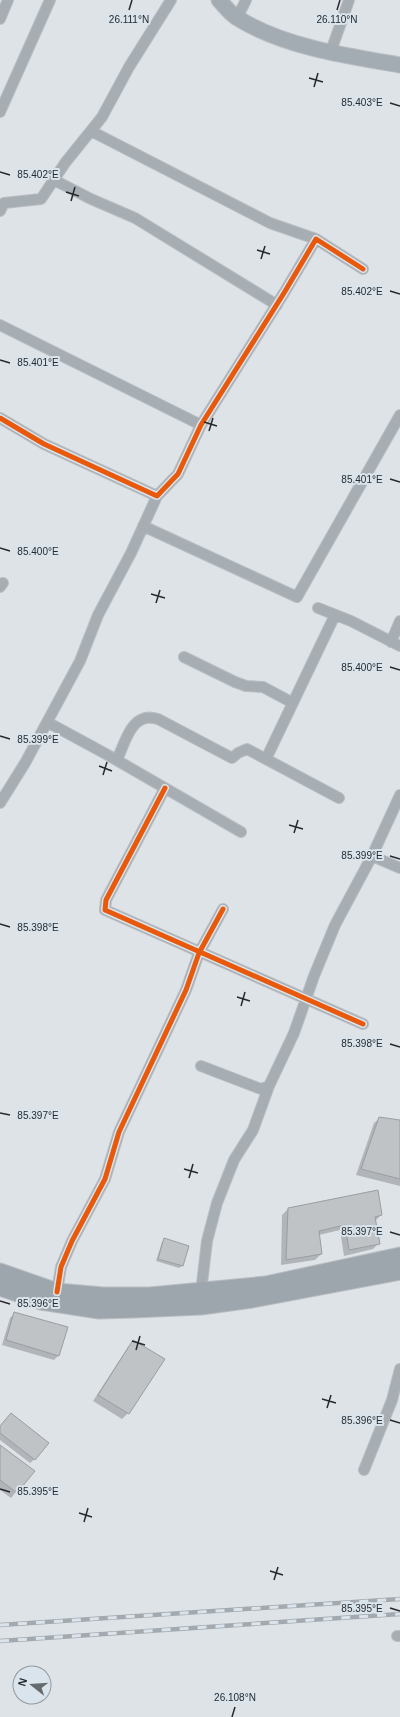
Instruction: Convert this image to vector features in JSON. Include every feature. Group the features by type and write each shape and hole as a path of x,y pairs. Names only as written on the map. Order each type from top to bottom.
{"main road":[{"path":"0,1272 57,1292 119,1296 150,1296 266,1285 400,1256"},
{"path":"0,1287 41,1301 99,1310 134,1310 201,1306 252,1299 400,1271"}],"street":[{"path":"0,20 8,0"},
{"path":"0,112 50,0"},
{"path":"0,211 4,203 41,200 54,180 102,117 129,67 171,0"},
{"path":"219,0 238,18 278,38 331,51 400,65"},
{"path":"238,18 246,0"},
{"path":"331,51 349,0"},
{"path":"91,131 270,223 316,238 363,269"},
{"path":"54,180 91,199 135,218 277,305"},
{"path":"0,803 80,661 98,615 121,573 157,496 178,474 201,426 277,305 316,238"},
{"path":"0,325 201,426"},
{"path":"143,526 297,597 400,415"},
{"path":"0,418 44,444 157,496"},
{"path":"318,608 396,644 400,620"},
{"path":"266,759 335,615"},
{"path":"184,657 235,682 246,686 263,687 293,703"},
{"path":"117,760 133,725 142,717 151,716 232,758 238,753 247,749 339,798"},
{"path":"47,722 117,760 241,832"},
{"path":"165,788 106,900 105,910 362,1024"},
{"path":"201,1292 207,1241 217,1203 234,1160 253,1130 269,1086 294,1033 306,998 335,925 372,856 400,794"},
{"path":"372,856 400,868"},
{"path":"57,1292 61,1267 69,1247 105,1179 119,1132 186,990 199,953 223,909"},
{"path":"201,1066 261,1089 269,1086"},
{"path":"364,1470 392,1400 400,1369"}],"building":[{"path":"379,1117 400,1120 400,1179 361,1169"},
{"path":"378,1190 382,1215 375,1217 380,1244 349,1250 345,1225 319,1231 322,1254 286,1260 288,1208"},
{"path":"164,1238 189,1246 183,1266 158,1259"},
{"path":"14,1312 68,1327 59,1356 6,1340"},
{"path":"133,1340 165,1359 129,1414 98,1395"},
{"path":"11,1413 49,1443 35,1460 0,1433 0,1426"},
{"path":"0,1445 35,1471 17,1493 0,1480"}],"railway":[{"path":"0,1625 400,1599"},
{"path":"0,1641 400,1614"}],"cycle path":[{"path":"0,418 44,444 157,496 178,474 201,425 316,239 363,269"},
{"path":"165,788 106,900 105,910 363,1024"},
{"path":"57,1292 61,1267 72,1241 105,1179 119,1132 186,990 199,953 223,909"}]}
